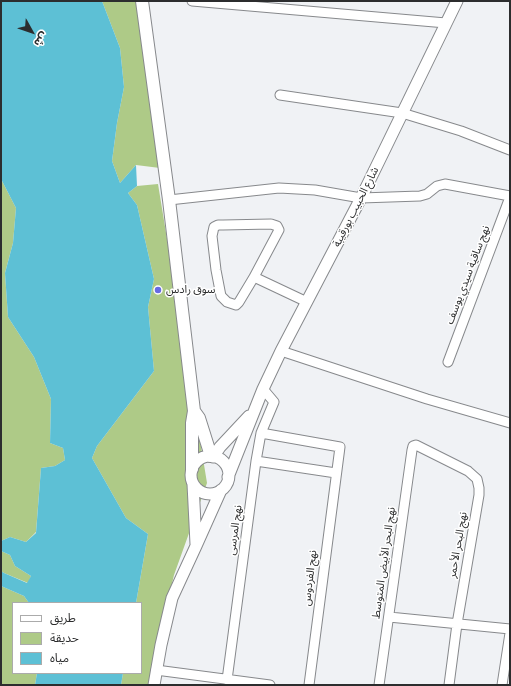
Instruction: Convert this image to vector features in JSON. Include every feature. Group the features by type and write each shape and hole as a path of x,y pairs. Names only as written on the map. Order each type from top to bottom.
{"main road":[{"path":"142,1 169,200 194,411 192,423 192,469"},
{"path":"194,411 199,418 212,457"}],"street":[{"path":"192,1 446,24"},
{"name":"شارع الحبيب بورقيبة","path":"228,477 263,389 281,351 361,198 457,1"},
{"path":"280,95 402,113 461,131 510,150"},
{"path":"169,200 279,188 298,188 361,198 424,195 437,186 445,184 510,196"},
{"name":"نهج ساقية سيدي يوسف","path":"448,362 510,196"},
{"path":"264,224 278,226 278,232 254,277 239,302 236,304 224,300 221,296 216,270 212,236 214,227 223,225 264,224"},
{"path":"254,277 306,302"},
{"path":"281,351 427,399 510,423"},
{"name":"نهج المرسى","path":"227,680 260,433 274,402 263,389"},
{"name":"شارع الحبيب بورقيبة","path":"212,457 254,411"},
{"name":"نهج الفردوس","path":"260,433 340,448 309,685"},
{"name":"نهج البحر الأبيض المتوسط","path":"379,685 412,450 415,446"},
{"name":"نهج البحر الأحمر","path":"415,446 420,446 468,471 477,479 479,495 457,624 449,685"},
{"path":"154,685 172,598 196,546 221,490 227,482 227,467 220,460 212,457 199,460 192,469 191,474 193,484 196,546"},
{"path":"256,461 336,474"},
{"path":"193,484 201,492 206,494 211,494 221,490"},
{"path":"389,618 510,629"},
{"path":"502,685 510,633"},
{"path":"156,670 270,685"}],"green space":[{"path":"102,1 139,1 160,168 136,165 120,183 112,161 124,87 120,48"},
{"path":"1,179 16,208 13,243 5,273 8,317 34,357 51,399 50,443 63,448 65,460 55,466 41,468 36,532 26,542 10,537 1,541"},
{"path":"158,184 207,483 174,575 148,685 121,685 123,674 142,674 142,602 136,602 148,534 126,518 92,458 97,446 154,371 148,307 154,279 137,205 128,193 137,186"},
{"path":"1,551 10,555 15,566 31,576 28,583 1,571"},
{"path":"1,586 24,596 28,602 12,602 12,674 37,674 35,685 1,685"}],"water":[{"path":"1,1 102,1 120,48 124,87 112,161 120,183 136,165 137,186 128,193 137,205 154,279 148,307 154,371 97,446 92,458 126,518 148,534 136,602 28,602 24,596 1,586 1,571 27,583 31,576 15,566 10,555 1,551 1,541 10,537 26,542 36,533 41,468 55,466 65,460 63,448 50,443 51,399 34,357 8,317 5,273 13,243 16,208 1,179"},
{"path":"37,674 123,674 121,685 35,685"}],"place":[{"name":"سوق رادس","path":"158,290"}]}
